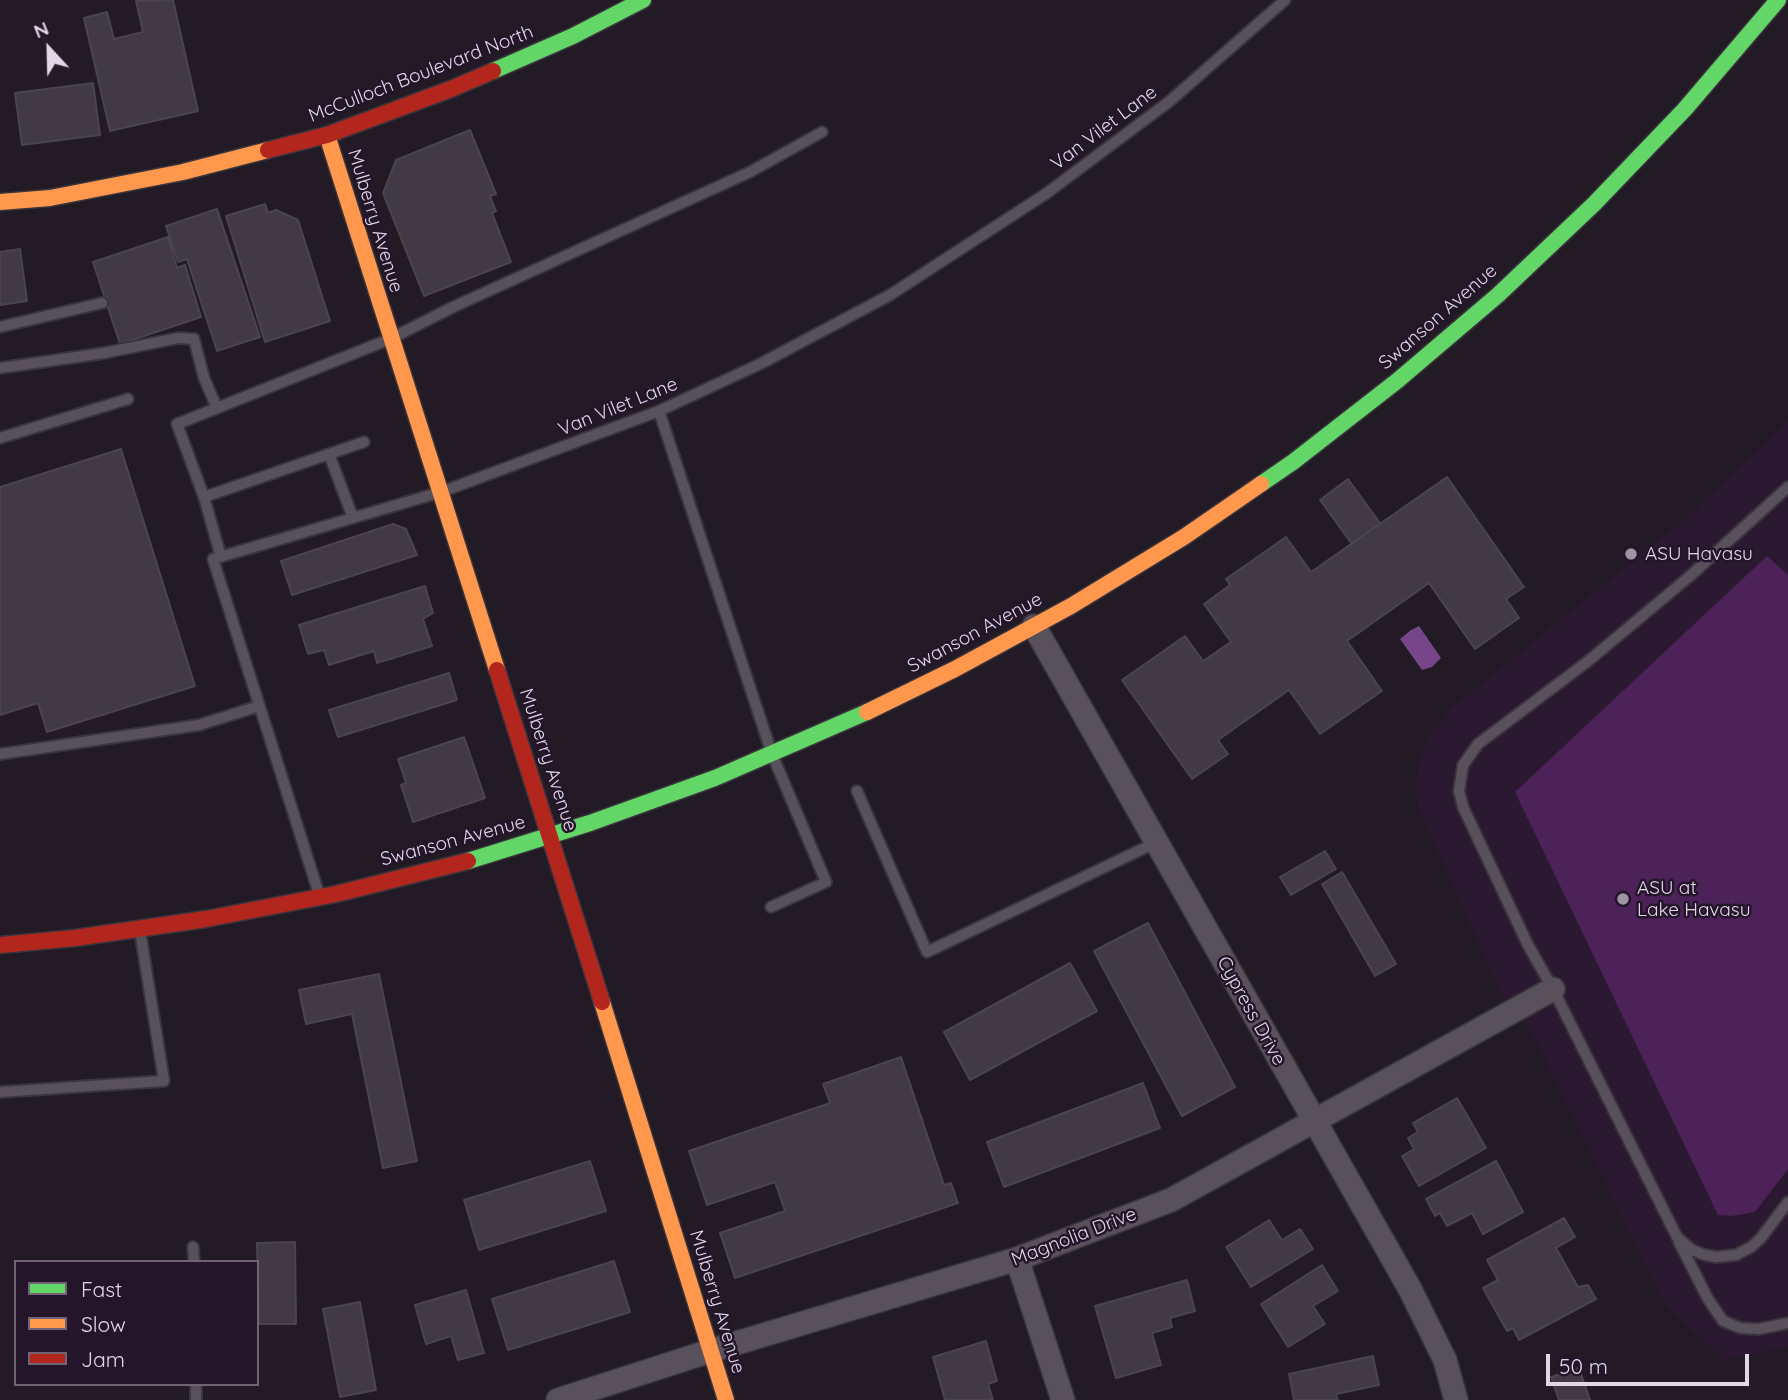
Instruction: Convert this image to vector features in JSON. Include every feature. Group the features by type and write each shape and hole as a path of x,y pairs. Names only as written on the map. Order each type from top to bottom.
{"street":[{"name":"McCulloch Boulevard North","path":"0,202 50,198 183,172 327,135 451,89 573,36 643,0"},
{"name":"Swanson Avenue","path":"0,945 206,919 320,897 464,862 715,778 836,727 955,669 1034,626 1184,537 1293,462 1397,381 1498,295 1594,204 1685,108 1778,0"},
{"name":"Mulberry Avenue","path":"327,135 550,835 726,1400"},
{"name":"Cypress Drive","path":"1034,626 1428,1323 1445,1360 1456,1400"},
{"name":"Magnolia Drive","path":"558,1400 710,1351 1017,1259 1171,1200 1553,989"},
{"path":"1017,1259 1063,1400"}],"lane":[{"name":"Van Vilet Lane","path":"221,556 441,492 659,411 762,363 890,295 984,236 1079,170 1170,101 1285,0"},
{"path":"320,897 213,559 221,556 204,497 177,424 390,339 453,307 750,172 822,132"},
{"path":"0,327 102,303"},
{"path":"0,368 104,353 178,338 194,339 204,378 217,408"},
{"path":"0,438 128,399"},
{"path":"659,411 772,754 826,883 771,907"},
{"path":"204,497 364,442"},
{"path":"329,454 353,519"},
{"path":"1788,487 1680,585 1587,662 1480,742 1463,765 1459,788 1462,805 1528,945 1553,989 1708,1299 1723,1321 1740,1328 1759,1329 1788,1323"},
{"path":"0,754 199,725 259,706"},
{"path":"857,791 927,952 1157,842"},
{"path":"0,1092 164,1081 139,929"},
{"path":"1673,1230 1681,1241 1695,1251 1713,1257 1730,1256 1744,1252 1757,1242 1788,1202"},
{"path":"194,1247 194,1260"}],"shaded area":[{"name":"ASU at Lake Havasu","path":"1788,421 1788,1347 1723,1360 1664,1303 1535,1040 1526,1023 1500,992 1417,805 1415,783 1429,736 1450,709 1687,517"},
{"path":"1767,556 1788,575 1788,1169 1755,1212 1731,1216 1718,1215 1515,792"},
{"path":"1419,626 1441,658 1432,667 1422,670 1400,639"}],"building":[{"path":"173,0 198,111 110,131 84,18 107,12 114,39 143,32 136,1"},
{"path":"93,83 100,135 22,145 15,93"},
{"path":"470,130 496,194 490,196 496,211 492,213 511,262 424,296 383,193 396,160"},
{"path":"265,204 268,213 276,210 298,220 330,321 265,342 226,216"},
{"path":"217,209 260,337 217,351 187,259 178,262 166,226"},
{"path":"168,237 177,268 185,265 201,317 120,344 93,262"},
{"path":"20,249 27,301 0,305 0,252"},
{"path":"121,449 195,686 47,732 38,703 0,715 0,487"},
{"path":"1447,477 1524,587 1506,599 1519,618 1475,649 1429,583 1347,641 1382,691 1320,734 1289,690 1218,740 1228,754 1192,779 1122,680 1185,636 1203,661 1231,642 1204,604 1230,585 1226,579 1286,537 1311,572"},
{"path":"1348,479 1380,523 1352,544 1320,500"},
{"path":"393,524 406,529 417,555 292,595 281,561"},
{"path":"425,586 433,613 423,619 432,646 377,663 374,651 329,665 324,650 308,654 299,625"},
{"path":"449,673 457,700 338,737 329,710"},
{"path":"464,737 485,798 413,822 401,785 406,783 398,759"},
{"path":"1325,851 1336,869 1291,895 1280,877"},
{"path":"1342,872 1396,964 1375,976 1322,884"},
{"path":"1148,923 1235,1087 1182,1116 1094,951"},
{"path":"1070,963 1097,1011 970,1080 944,1032"},
{"path":"379,974 417,1161 383,1168 352,1014 306,1024 299,990"},
{"path":"901,1057 944,1185 951,1183 958,1203 735,1278 720,1233 785,1211 775,1182 707,1205 689,1151 830,1103 823,1084"},
{"path":"1143,1083 1160,1128 1004,1187 987,1142"},
{"path":"1457,1098 1486,1148 1419,1186 1402,1156 1414,1149 1408,1138 1418,1132 1413,1123"},
{"path":"590,1161 606,1211 479,1250 464,1200"},
{"path":"1496,1161 1523,1212 1483,1234 1472,1213 1447,1226 1440,1213 1435,1216 1426,1199"},
{"path":"1564,1218 1575,1237 1556,1248 1578,1287 1588,1285 1596,1299 1519,1340 1513,1328 1507,1331 1483,1288 1498,1280 1487,1260"},
{"path":"1269,1220 1282,1240 1300,1229 1313,1249 1251,1287 1226,1247"},
{"path":"295,1242 296,1324 259,1324 257,1243"},
{"path":"614,1261 630,1312 508,1350 492,1299"},
{"path":"1322,1265 1338,1291 1313,1306 1325,1324 1288,1347 1261,1304"},
{"path":"1187,1280 1195,1311 1170,1318 1172,1327 1152,1333 1161,1365 1116,1378 1095,1306"},
{"path":"466,1290 484,1353 458,1360 451,1336 426,1344 415,1305"},
{"path":"360,1302 376,1390 340,1397 323,1309"},
{"path":"986,1341 997,1381 988,1384 993,1400 945,1400 933,1357"},
{"path":"1373,1356 1379,1385 1336,1394 1338,1400 1294,1400 1289,1374"},
{"path":"1579,1368 1590,1400 1559,1400 1551,1377"}],"traffic: fast":[{"path":"493,71 573,36 643,0"},
{"path":"1261,484 1397,381 1498,295 1594,204 1685,109 1778,0"},
{"path":"468,861 590,823 715,778 867,712"}],"traffic: slow":[{"path":"327,135 497,670"},
{"path":"0,202 50,198 183,172 268,150"},
{"path":"867,712 955,669 1071,606 1184,537 1261,484"},
{"path":"602,1002 726,1400"}],"traffic: jam":[{"path":"268,150 327,135 493,71"},
{"path":"497,670 602,1002"},
{"path":"0,945 75,938 206,919 336,894 468,861"}],"place":[{"name":"ASU Havasu","path":"1631,554"},
{"name":"ASU at Lake Havasu","path":"1623,899"}]}
